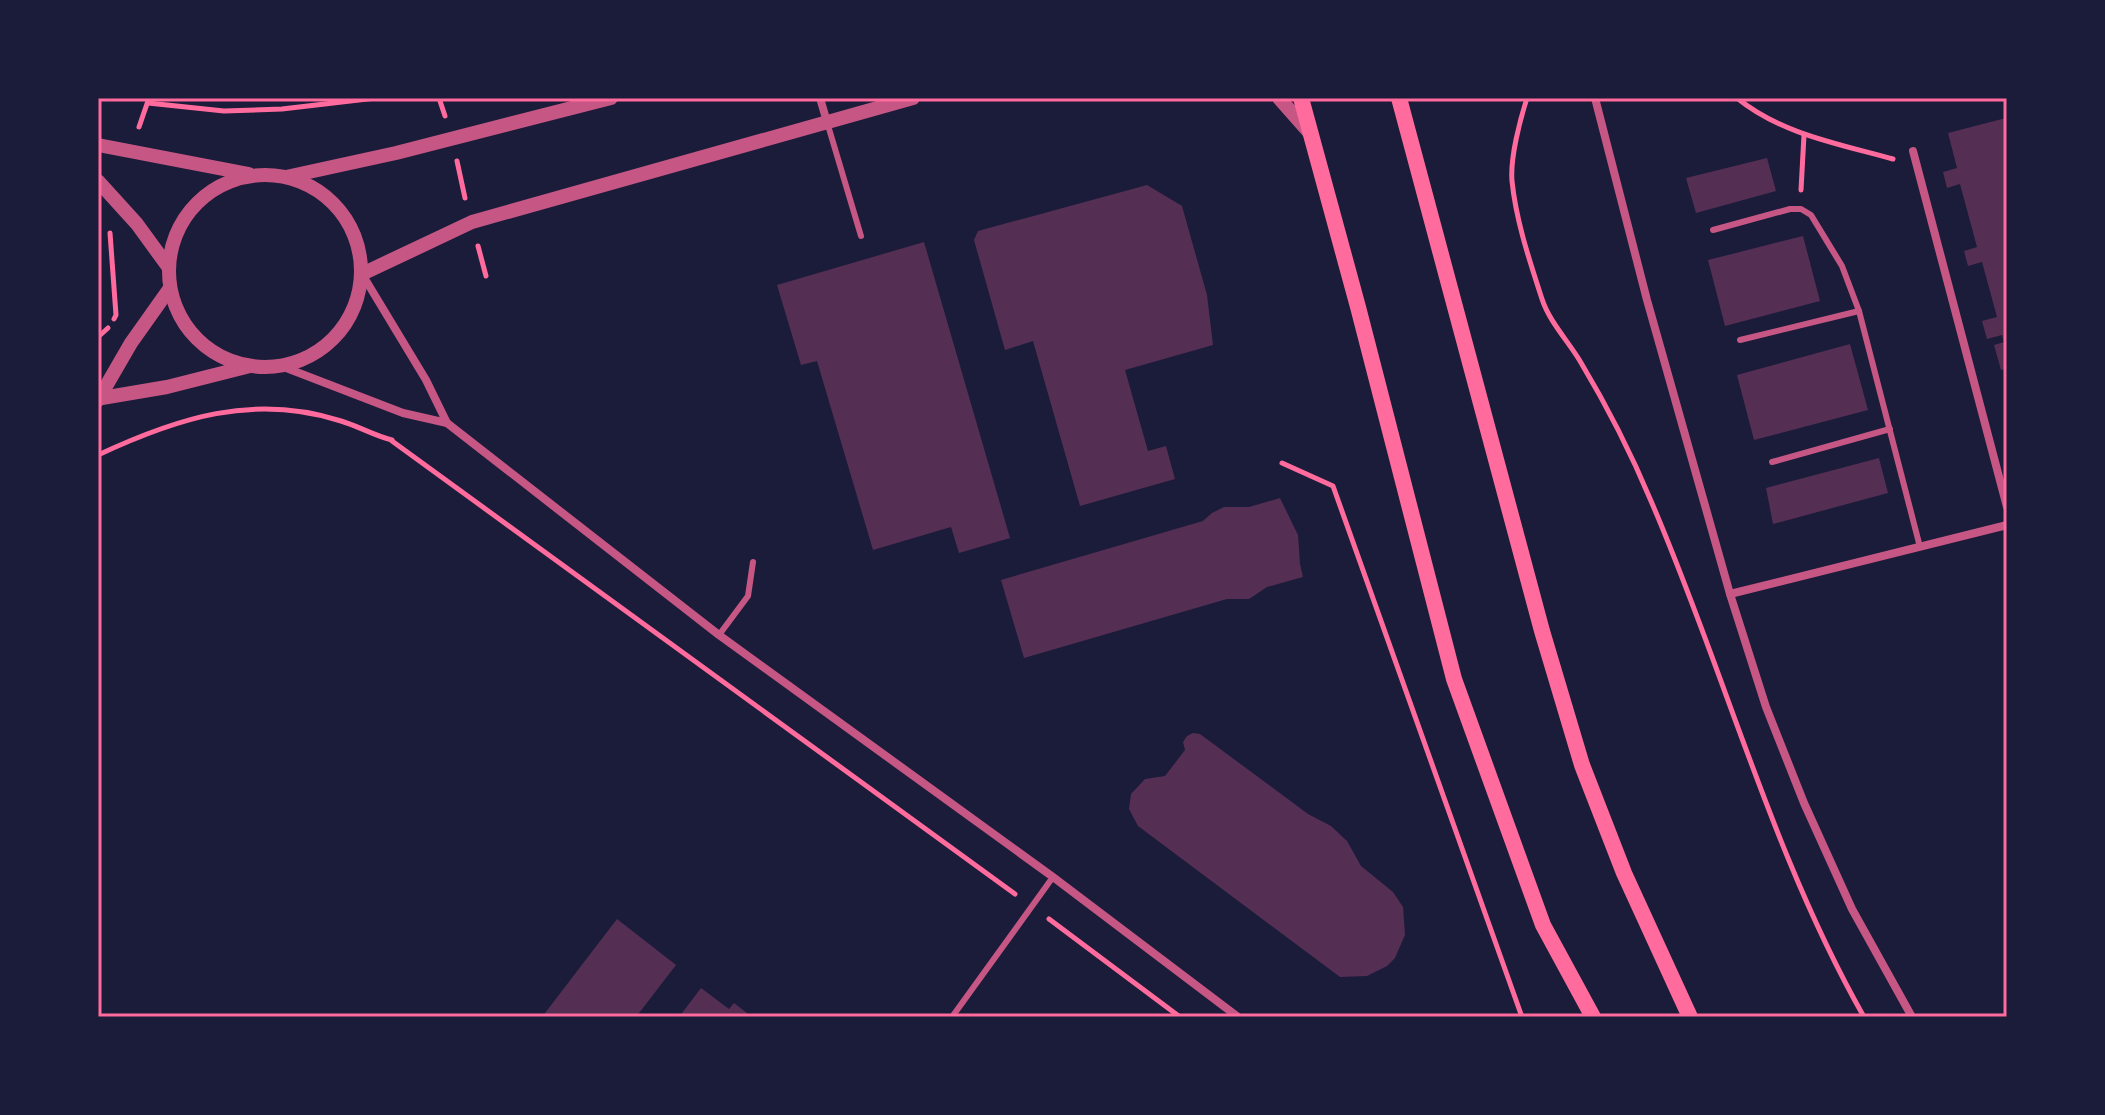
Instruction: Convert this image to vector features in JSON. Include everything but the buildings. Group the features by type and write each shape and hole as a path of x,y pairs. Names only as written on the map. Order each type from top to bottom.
{"main road":[{"path":"1301,98 1454,679 1543,925 1593,1017"},
{"path":"1399,98 1542,631 1582,765 1624,873 1690,1017"}],"street":[{"path":"286,177 611,98"},
{"path":"820,98 827,122"},
{"path":"362,274 472,222 913,98"},
{"path":"1279,98 1309,132"},
{"path":"1595,98 1647,300 1730,594 1766,707 1804,803 1852,909 1912,1017"},
{"path":"98,145 258,175 286,177 311,186 332,202 349,222 359,247 362,274 356,306 338,335 312,355 281,366 250,366 167,387 100,399"},
{"path":"1913,151 2007,507"},
{"path":"250,366 222,357 198,340 180,317 170,288 169,268 173,244 182,223 196,205 214,190 235,180 258,175"},
{"path":"98,181 137,224 169,268"},
{"path":"362,274 426,380 447,423"},
{"path":"100,399 131,343 170,288"},
{"path":"281,366 403,413 447,423 719,635 1053,877 1238,1017"},
{"path":"1730,594 2007,525"}],"lane":[{"path":"827,122 861,236"},
{"path":"1713,230 1790,209 1801,209 1811,215 1842,266 1859,311 1920,547"},
{"path":"1740,340 1859,311"},
{"path":"1772,462 1890,429"},
{"path":"719,635 748,596 753,562"},
{"path":"952,1017 1053,877"}],"path":[{"path":"149,98 148,103 224,111 282,109 376,98"},
{"path":"439,98 486,276"},
{"path":"1527,98 1512,179 1521,226 1543,304 1581,362 1633,460 1687,585 1780,839 1844,981 1864,1017"},
{"path":"1737,98 1757,115 1804,135 1905,163"},
{"path":"1802,162 1804,135"},
{"path":"98,337 109,327"},
{"path":"98,455 181,420 253,409 289,411 340,420 392,441 1180,1017"},
{"path":"392,441 403,413"},
{"path":"1282,463 1333,486 1522,1017"}]}
